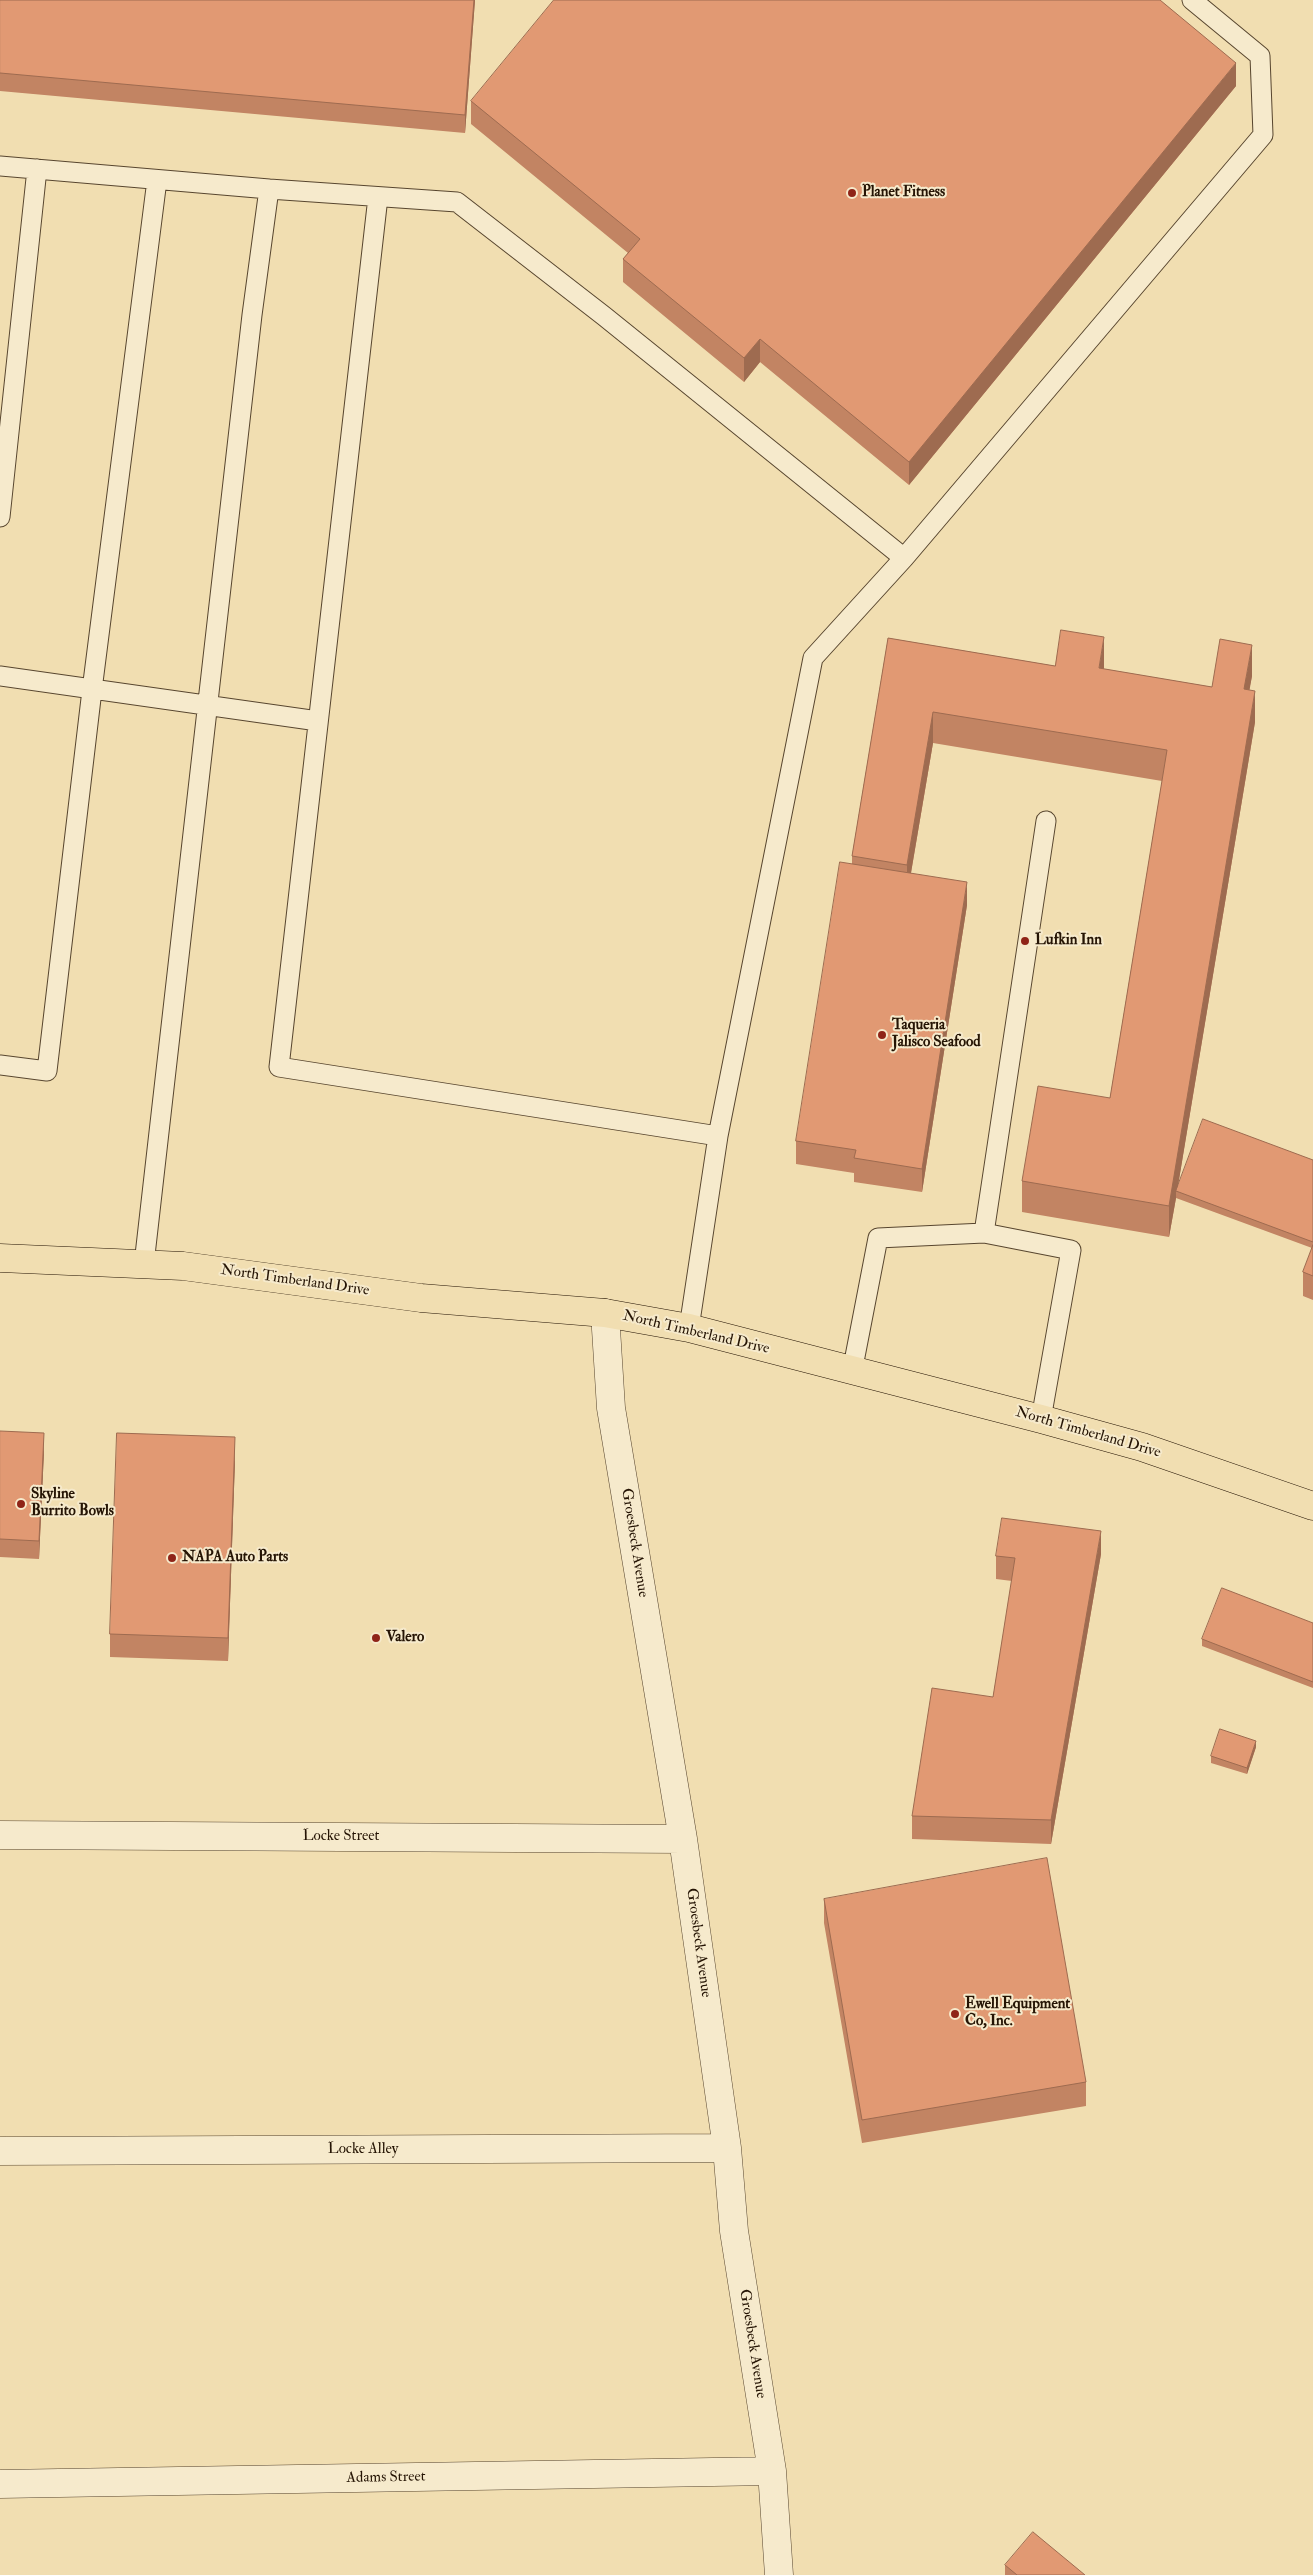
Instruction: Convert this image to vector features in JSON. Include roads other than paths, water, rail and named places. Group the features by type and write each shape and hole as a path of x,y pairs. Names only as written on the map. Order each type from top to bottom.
{"main road":[{"name":"North Timberland Drive","path":"0,1258 183,1266 421,1298 605,1313 689,1328 1142,1447 1313,1506"}],"street":[{"name":"Groesbeck Avenue","path":"605,1313 611,1408 683,1839 727,2148 734,2232 772,2471 779,2575"},
{"name":"Locke Street","path":"0,1835 683,1839"},
{"name":"Locke Alley","path":"0,2151 727,2148"},
{"name":"Adams Street","path":"0,2484 772,2471"}],"lane":[{"path":"689,1328 718,1136 813,658 904,558 1263,135 1260,56 1192,0"},
{"path":"0,166 269,189 457,202 604,316 904,558"},
{"path":"0,517 37,169"},
{"path":"0,1065 47,1071 92,690 157,180"},
{"path":"144,1264 252,315 269,189"},
{"path":"378,197 279,1067 718,1136"},
{"path":"0,676 207,707 318,721"},
{"path":"984,1233 1046,821"},
{"path":"852,1372 878,1238 984,1233 1071,1250 1041,1419"}],"place":[{"name":"Planet Fitness","path":"852,193"},
{"name":"Lufkin Inn","path":"1025,941"},
{"name":"Taqueria Jalisco Seafood","path":"882,1035"},
{"name":"Skyline Burrito Bowls","path":"21,1504"},
{"name":"NAPA Auto Parts","path":"172,1558"},
{"name":"Valero","path":"376,1638"},
{"name":"Ewell Equipment Co, Inc.","path":"955,2014"}]}
